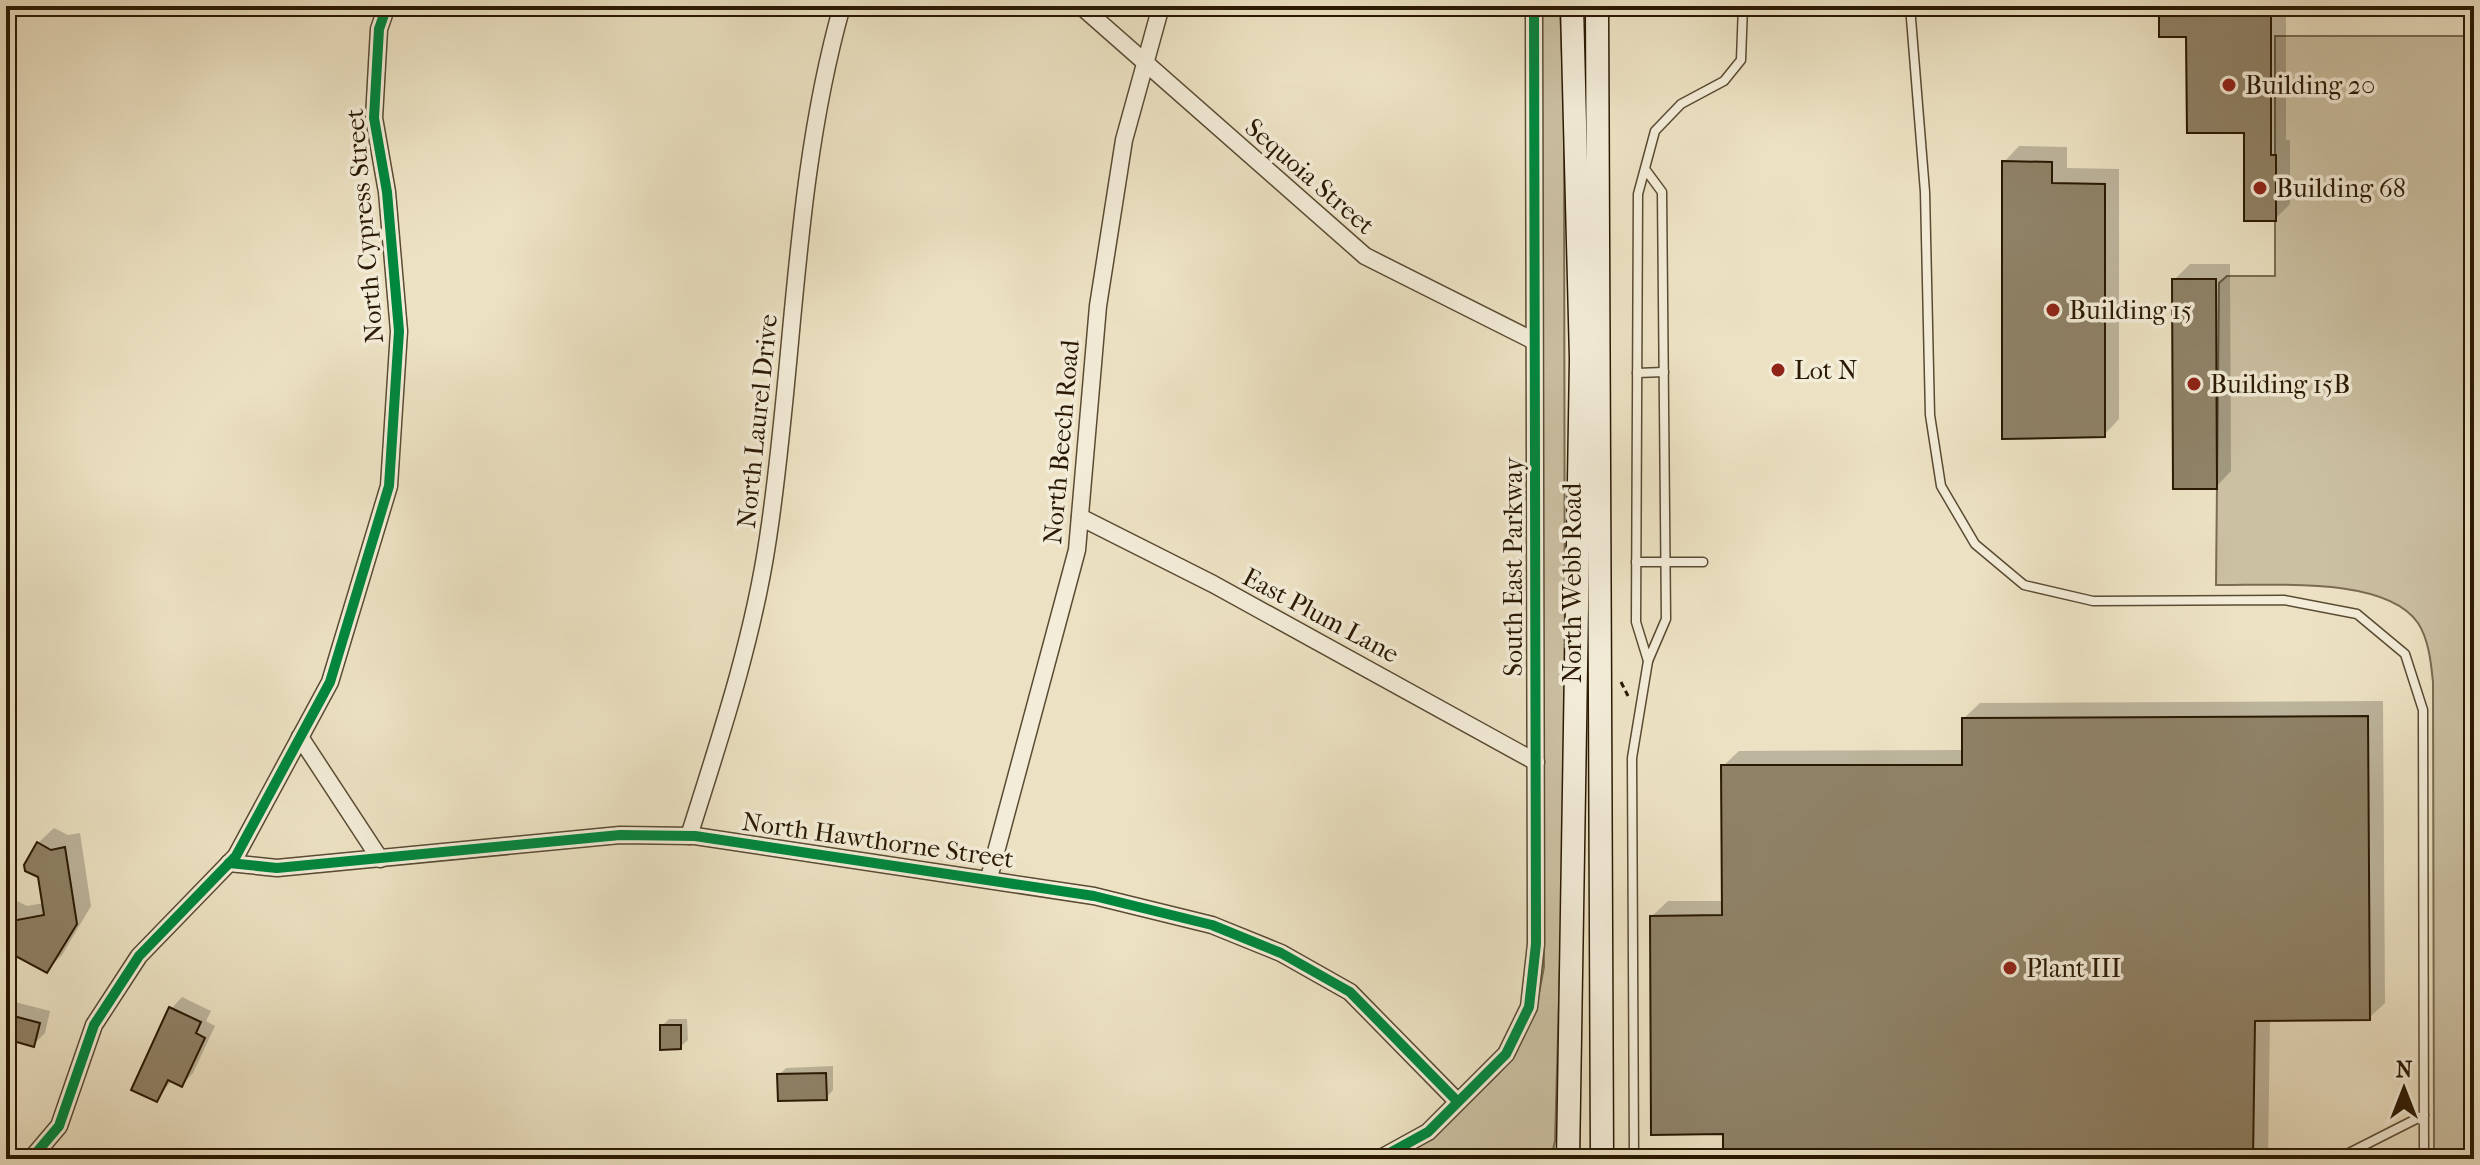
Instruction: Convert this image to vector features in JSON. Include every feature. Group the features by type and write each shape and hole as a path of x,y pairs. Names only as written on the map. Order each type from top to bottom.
{"main road":[{"name":"North Webb Road","path":"1566,1153 1581,359 1572,7"},
{"name":"North Webb Road","path":"1597,7 1602,1159"}],"street":[{"name":"North Cypress Street","path":"31,1159 59,1126 94,1025 139,956 229,863 330,682 389,486 399,331 387,192 374,118 379,29 387,6"},
{"name":"North Laurel Drive","path":"689,836 733,698 768,540 805,192 823,70 842,6"},
{"name":"Sequoia Street","path":"1081,6 1365,256 1534,341"},
{"name":"North Beech Road","path":"989,878 1049,665 1077,550 1098,306 1124,140 1161,6"},
{"name":"South East Parkway","path":"1379,1159 1428,1132 1506,1054 1529,1007 1536,944 1534,6"},
{"name":"East Plum Lane","path":"1080,517 1213,584 1536,762"},
{"path":"300,737 380,859"},
{"name":"North Hawthorne Street","path":"229,863 277,868 620,835 689,836 989,878 1094,896 1212,925 1281,953 1350,992 1457,1101"}],"lane":[{"path":"1910,6 1925,192 1930,415 1941,486 1975,544 2024,585 2093,601 2284,600 2357,614 2405,654 2423,710 2424,1159"},
{"path":"1572,7 1743,9 1741,60 1724,81 1681,104 1655,131 1638,194 1636,622 1648,661"},
{"path":"1634,1159 1632,758 1648,661 1666,619 1662,192 1645,169"},
{"path":"1637,373 1664,372"},
{"path":"1636,562 1703,562"},
{"path":"2322,1159 2347,1154 2424,1115"}],"path":[{"path":"1616,672 1640,720"}],"shaded area":[{"path":"1537,6 1560,6 1564,109 1565,788 1555,1141 1551,1159 1390,1159 1436,1135 1499,1073 1521,1041 1537,1004 1544,967"},
{"path":"2275,36 2474,36 2474,1159 2434,1159 2433,682 2422,630 2402,608 2380,597 2353,590 2324,586 2216,585 2219,283 2227,276 2275,276"}],"building":[{"name":"Building 20","path":"2159,6 2271,6 2271,155 2276,155 2276,221 2244,221 2244,133 2187,133 2186,37 2159,37"},
{"name":"Building 15","path":"2002,161 2052,162 2052,183 2105,184 2105,437 2002,439"},
{"name":"Building 15B","path":"2172,279 2216,279 2217,489 2173,489"},
{"name":"Plant III","path":"2368,716 2370,1020 2255,1021 2253,1159 1723,1159 1723,1134 1651,1135 1650,916 1722,915 1721,765 1962,765 1962,718"},
{"path":"37,842 51,850 65,847 77,924 47,973 6,951 6,922 44,915 38,877 25,871 24,865"},
{"path":"169,1007 201,1022 196,1033 205,1038 182,1087 168,1080 157,1102 131,1090"},
{"path":"6,1014 40,1023 34,1047 6,1039"},
{"path":"660,1025 681,1025 681,1049 660,1050"},
{"path":"826,1073 827,1100 778,1101 777,1074"}],"cycle path":[{"path":"31,1159 59,1126 94,1025 139,956 236,856 330,682 389,486 399,331 387,192 374,118 379,29 387,6"},
{"path":"1379,1159 1428,1132 1506,1054 1529,1007 1536,944 1534,6"},
{"path":"229,863 277,868 620,835 695,836 1094,896 1212,925 1281,953 1350,992 1457,1101"}],"place":[{"name":"Building 20","path":"2229,85"},
{"name":"Building 68","path":"2260,188"},
{"name":"Building 15","path":"2053,310"},
{"name":"Lot N","path":"1778,370"},
{"name":"Building 15B","path":"2194,384"},
{"name":"Plant III","path":"2010,968"}]}
